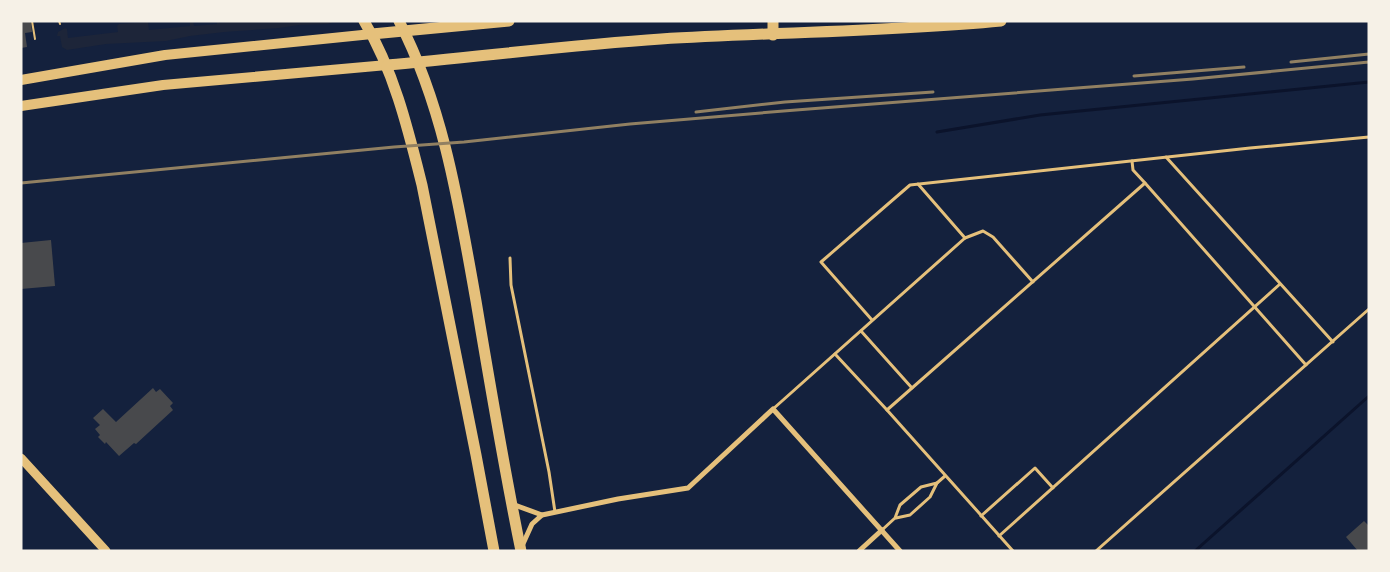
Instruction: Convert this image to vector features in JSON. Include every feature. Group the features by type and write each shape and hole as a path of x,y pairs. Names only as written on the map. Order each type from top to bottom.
{"main road":[{"path":"364,21 386,65 401,108 422,185 494,551"},
{"path":"21,80 165,55 372,34 402,26 509,21"},
{"path":"773,21 773,35"},
{"path":"21,106 163,84 577,46 662,39 773,35 1001,21"},
{"path":"402,26 434,107 447,151 464,232 511,504 521,550"}],"street":[{"path":"521,550 532,524 542,516 618,499 688,488 773,409 900,551"},
{"path":"21,458 106,551"},
{"path":"511,504 542,516"},
{"path":"859,551 882,530"}],"lane":[{"path":"872,320 821,262 910,185 1369,137"},
{"path":"1166,157 1333,342"},
{"path":"1132,161 1134,170 1145,183 1306,365"},
{"path":"887,410 1145,183"},
{"path":"918,184 965,238"},
{"path":"773,409 965,238 983,231 993,237 1033,282"},
{"path":"510,258 510,285 549,472 555,512"},
{"path":"1000,536 1280,284"},
{"path":"1096,551 1369,309"},
{"path":"861,331 912,388"},
{"path":"835,354 1013,551"},
{"path":"981,516 1035,468 1053,488"},
{"path":"895,518 910,514 930,496 937,483 945,476"},
{"path":"882,530 895,518 900,505 920,487 937,483"}],"path":[{"path":"32,21 35,39"}],"shaded area":[{"path":"190,21 193,21 194,26 217,24 217,21 219,23 231,21 333,22 328,24 224,32 166,41 106,44 67,50 62,47 60,36 57,36 58,32 65,28 67,29 68,38 118,32 117,26 119,24 148,22 149,30 190,26"}],"building":[{"path":"21,21 31,21 32,32 25,33 27,47 21,48"},
{"path":"51,240 55,286 21,289 21,243"},
{"path":"153,388 156,392 160,389 173,403 170,406 173,410 136,444 134,443 119,456 106,442 105,444 98,437 100,435 95,429 100,425 93,418 103,409 116,422"},
{"path":"1364,521 1369,526 1369,551 1358,551 1346,537"}],"waterway":[{"path":"937,132 1040,115 1369,82"},
{"path":"1195,551 1369,396"}],"railway":[{"path":"1291,62 1369,54"},
{"path":"21,183 464,142 630,124 1193,79 1369,62"},
{"path":"1134,76 1244,67"},
{"path":"696,112 785,102 933,92"}]}
